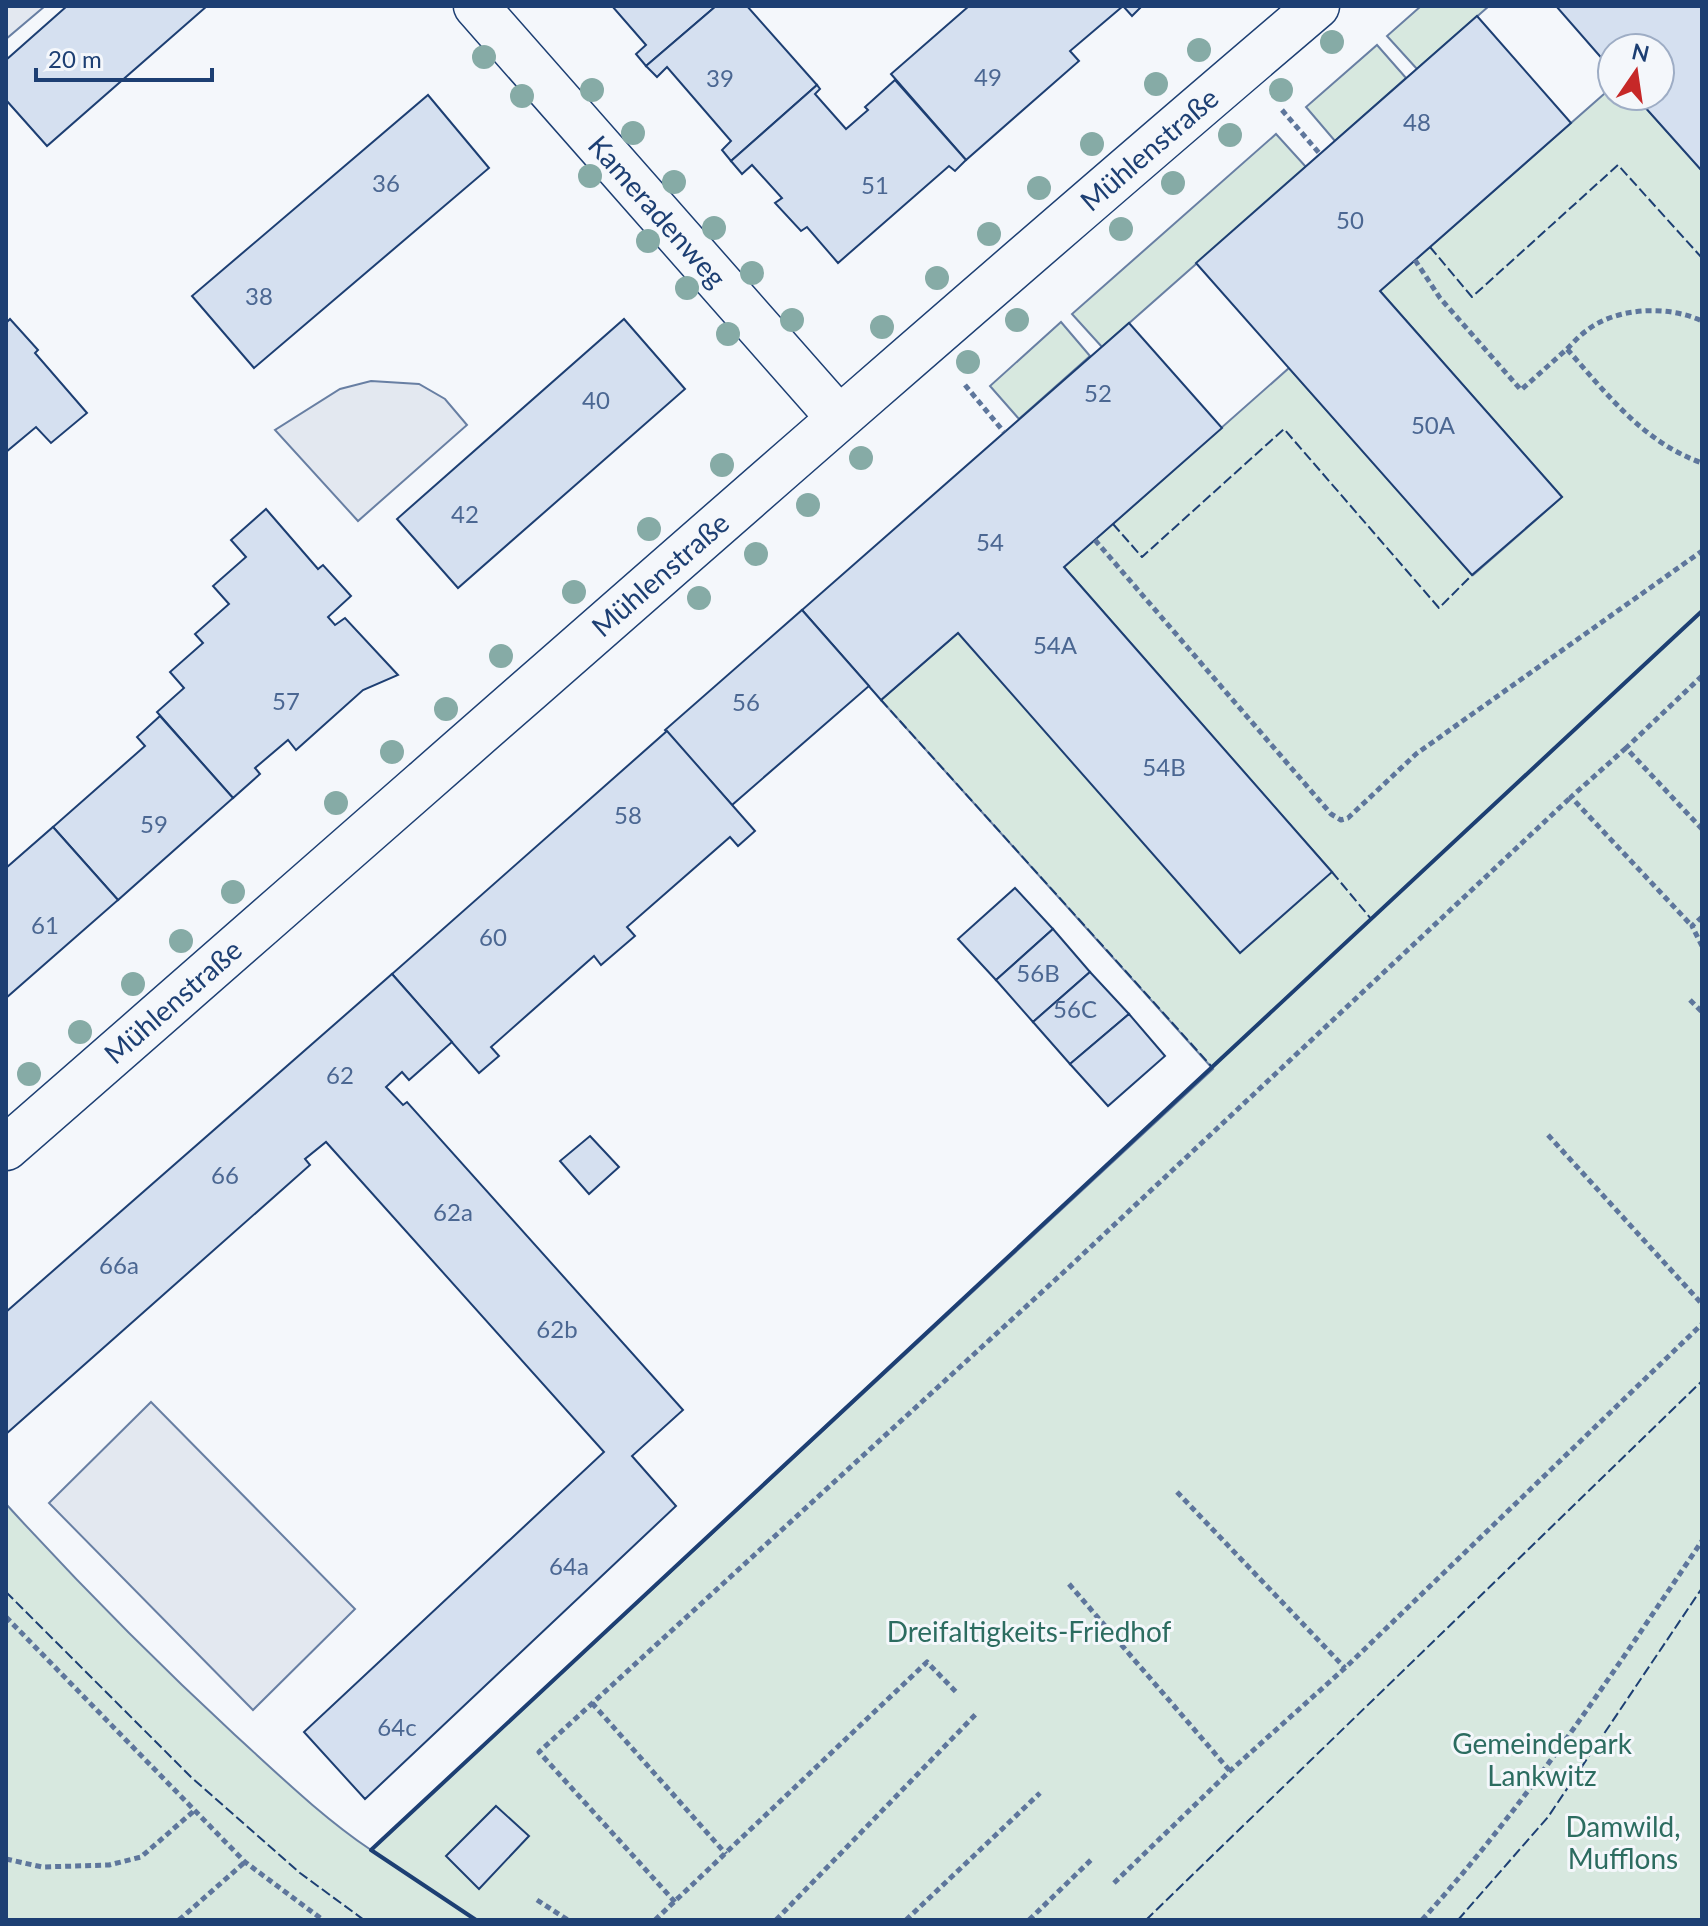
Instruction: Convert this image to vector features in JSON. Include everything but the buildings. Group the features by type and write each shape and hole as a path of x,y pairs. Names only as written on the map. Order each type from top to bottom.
{"street":[{"name":"Kameradenweg","path":"476,6 838,417"},
{"name":"Mühlenstraße","path":"6,1148 488,728 838,417 1317,6"}],"path":[{"path":"1282,110 1320,154"},
{"path":"1415,260 1440,298 1521,390 1587,330 1606,320 1633,312 1671,311 1702,321"},
{"path":"1567,349 1630,420 1673,452 1702,463"},
{"path":"965,385 1004,432"},
{"path":"1095,540 1331,814 1341,820 1348,818 1416,754 1702,551"},
{"path":"675,1902 539,1752 1066,1270 1702,676"},
{"path":"1626,748 1702,829"},
{"path":"1571,797 1692,926 1702,946"},
{"path":"1692,926 1702,917"},
{"path":"1690,1000 1702,1012"},
{"path":"1548,1135 1702,1304"},
{"path":"1114,1883 1230,1771 1345,1668 1702,1324"},
{"path":"1177,1492 1345,1668"},
{"path":"1422,1920 1560,1750 1702,1541"},
{"path":"1069,1584 1230,1771"},
{"path":"6,1617 245,1862 323,1920"},
{"path":"655,1920 927,1662 956,1692"},
{"path":"592,1703 726,1854"},
{"path":"776,1920 976,1714"},
{"path":"906,1920 1040,1793"},
{"path":"6,1859 42,1867 109,1865 141,1857 195,1810"},
{"path":"1029,1920 1093,1858"},
{"path":"179,1920 245,1862"},
{"path":"537,1900 568,1920"}],"green space":[{"path":"1421,6 1489,6 1417,69 1387,36"},
{"path":"1377,45 1406,78 1335,141 1306,107"},
{"path":"1596,101 1596,112 1649,112 1702,171 1702,1920 6,1920 6,1504 118,1622 205,1707 301,1795 371,1850 1213,1069 881,700 958,633 1332,872 1064,567 1289,368 1473,575 1562,497 1380,291"},
{"path":"1276,134 1306,167 1102,347 1072,314"},
{"path":"1061,322 1090,356 1019,419 990,386"}],"shaded area":[{"path":"6,6 45,6 6,39"},
{"path":"371,381 419,384 445,399 467,425 358,521 275,430 340,389"},
{"path":"151,1402 355,1609 253,1710 49,1503"}],"fence":[{"path":"1430,247 1472,297 1618,165 1702,258"},
{"path":"1113,524 1142,557 1284,429 1439,608 1472,575"},
{"path":"881,700 1213,1068"},
{"path":"1332,872 1372,920"},
{"path":"1146,1920 1702,1381"},
{"path":"1458,1920 1548,1817 1702,1588"},
{"path":"6,1592 191,1777 300,1873 364,1920"}],"wall":[{"path":"476,1920 371,1850 1702,611"}],"park label":[{"name":"Dreifaltigkeits-Friedhof","path":"1029,1632"},
{"name":"Gemeindepark Lankwitz","path":"1542,1760"},
{"name":"Damwild, Mufflons","path":"1623,1843"}]}
